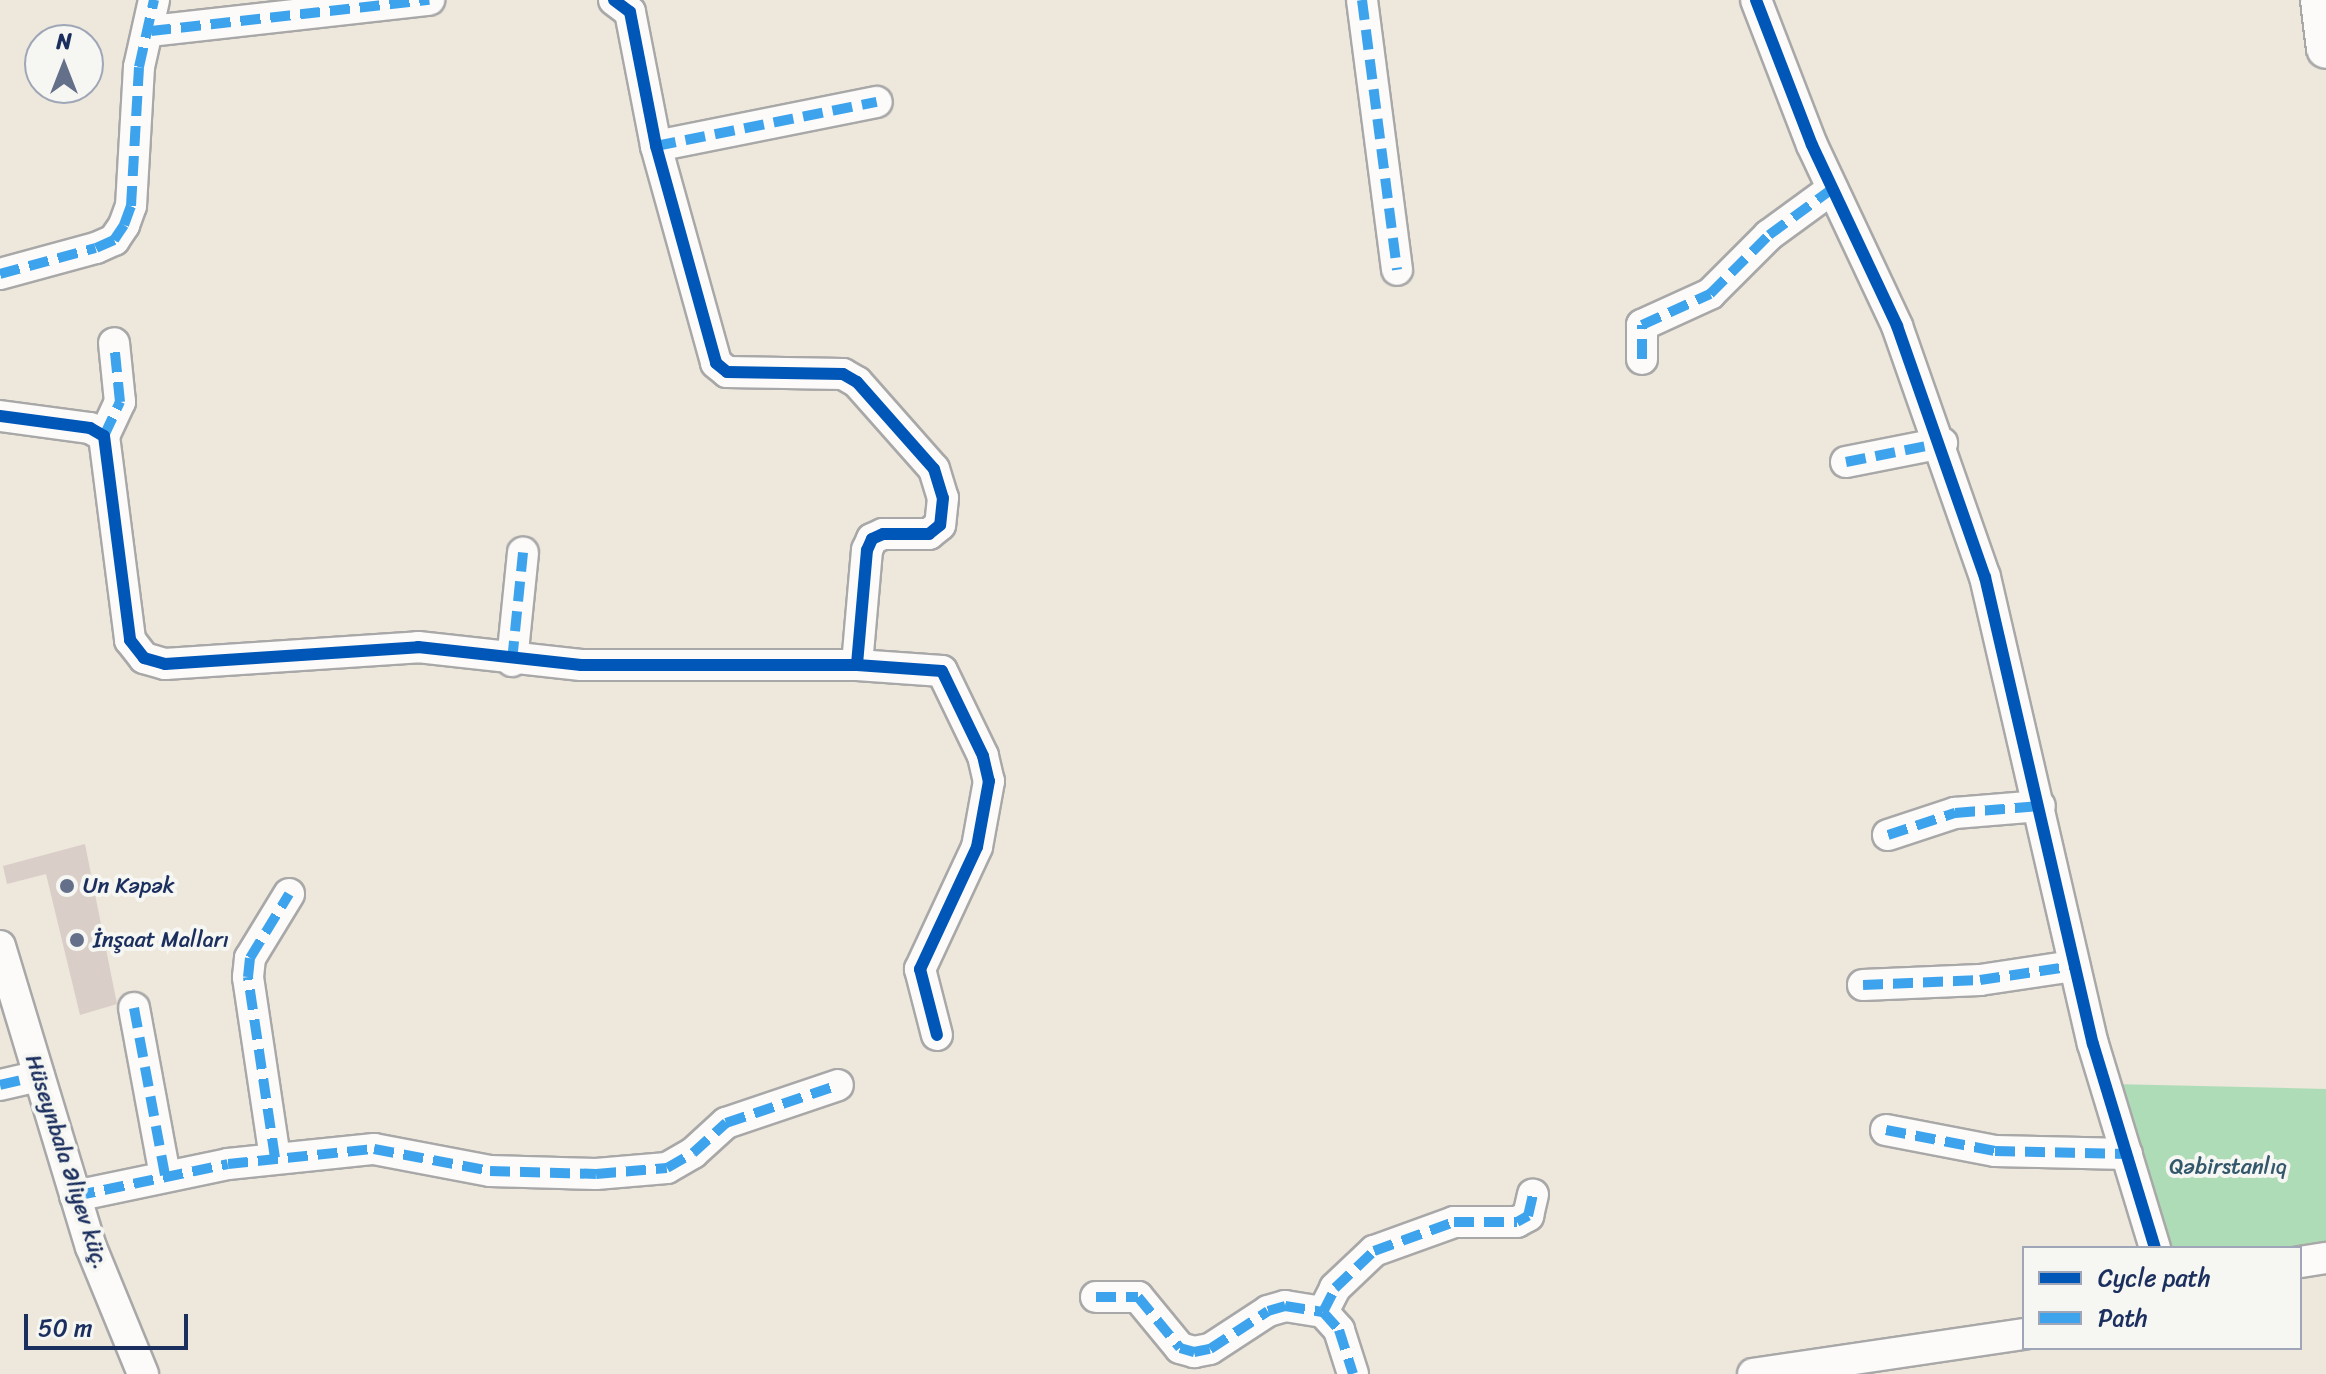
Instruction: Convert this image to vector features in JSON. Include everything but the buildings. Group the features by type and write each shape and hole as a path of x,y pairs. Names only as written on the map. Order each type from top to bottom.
{"main road":[{"path":"2320,0 2326,49"}],"street":[{"path":"0,274 96,248 114,240 124,225 131,206 139,67 151,31 154,0"},
{"path":"151,31 429,0"},
{"path":"1362,0 1397,270"},
{"path":"1756,0 1832,189 1897,326 1942,443 1985,577 2040,806 2074,966 2154,1246"},
{"path":"622,6 656,146 716,363 727,372 843,374 857,382 934,469 943,498 940,525 929,534 883,534 872,539 867,550 857,665"},
{"path":"656,146 877,102"},
{"path":"1642,359 1642,325 1710,294 1769,235 1832,189"},
{"path":"114,343 120,402 104,436 130,640 144,658 165,664 418,647 512,661 857,665 942,671 983,756 989,781 977,847 920,969 937,1035"},
{"path":"0,416 90,428 104,436"},
{"path":"1846,462 1942,443"},
{"path":"512,661 523,553"},
{"path":"1888,835 1955,813 2040,806"},
{"path":"275,1158 248,977 250,958 289,894"},
{"name":"Hüseynbala Əliyev küç.","path":"0,946 75,1196 143,1374"},
{"path":"1863,985 1980,980 2074,966"},
{"path":"134,1008 165,1175"},
{"path":"0,1085 39,1076"},
{"path":"75,1196 165,1175 275,1158 374,1149 490,1171 596,1174 667,1168 693,1153 726,1123 838,1085"},
{"path":"1886,1130 1995,1151 2127,1154"},
{"path":"1323,1312 1335,1288 1374,1251 1454,1222 1517,1222 1528,1216 1533,1195"},
{"path":"2302,1262 2326,1258"},
{"path":"1096,1297 1138,1297 1180,1348 1194,1352 1210,1349 1268,1311 1285,1306 1323,1312 1339,1330 1353,1374"},
{"path":"1753,1374 2022,1334"}],"green space":[{"name":"Qəbirstanlıq","path":"2112,1084 2326,1089 2326,1250 2302,1250 2302,1246 2166,1246"}],"marked path":[{"path":"0,274 96,248 114,240 124,225 131,206 139,67 154,0"},
{"path":"151,31 429,0"},
{"path":"1362,0 1397,270"},
{"path":"656,146 877,102"},
{"path":"1642,359 1642,325 1710,294 1769,235 1832,189"},
{"path":"104,436 120,402 114,343"},
{"path":"1846,462 1942,443"},
{"path":"512,661 523,553"},
{"path":"1888,835 1955,813 2040,806"},
{"path":"275,1158 248,977 250,958 289,894"},
{"path":"1863,985 1980,980 2074,966"},
{"path":"134,1008 165,1175"},
{"path":"0,1085 39,1076"},
{"path":"75,1196 228,1164 374,1149 490,1171 596,1174 667,1168 693,1153 726,1123 838,1085"},
{"path":"1886,1130 1995,1151 2127,1154"},
{"path":"1323,1312 1335,1288 1374,1251 1454,1222 1517,1222 1528,1216 1533,1195"},
{"path":"1096,1297 1138,1297 1180,1348 1194,1352 1210,1349 1268,1311 1285,1306 1323,1312 1339,1330 1353,1374"}],"cycle path":[{"path":"614,0 630,12 656,146 716,363 727,372 843,374 857,382 934,469 943,498 940,525 929,534 883,534 872,539 867,550 857,665"},
{"path":"1756,0 1812,145 1897,326 1985,577 2093,1044 2154,1246"},
{"path":"0,416 90,428 104,436 130,640 144,658 165,664 418,647 581,665 857,665 942,671 983,756 989,781 977,847 920,969 937,1035"}],"place":[{"name":"Un Kəpək","path":"67,886"},
{"name":"İnşaat Malları","path":"77,940"}]}
